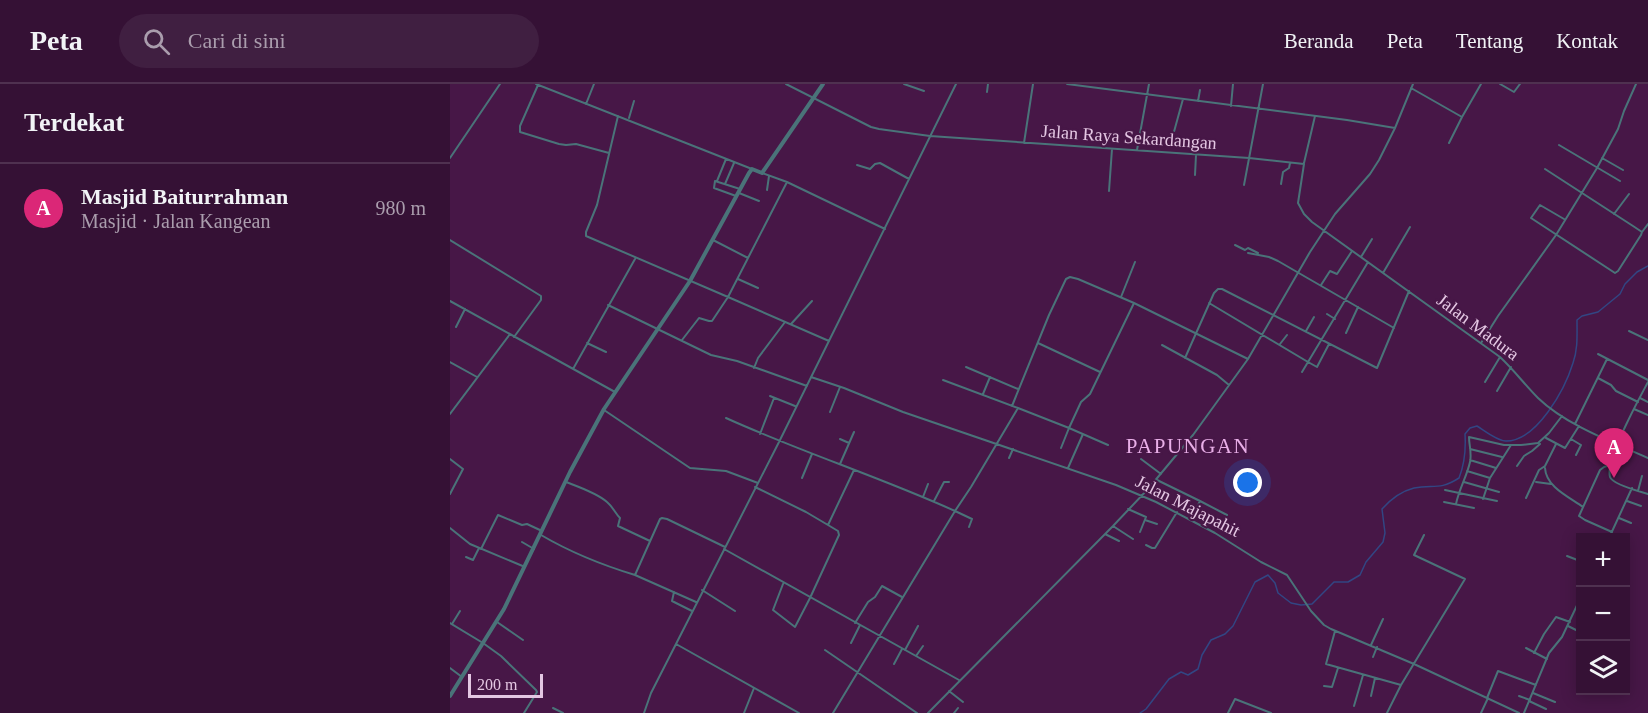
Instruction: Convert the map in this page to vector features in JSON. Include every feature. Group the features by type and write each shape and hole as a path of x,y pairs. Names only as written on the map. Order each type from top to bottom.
{"street":[{"path":"450,158 500,84"},
{"path":"609,153 576,144 559,144 520,132 520,126 537,84 787,182 885,229"},
{"path":"586,104 594,84"},
{"name":"Jalan Raya Sekardangan","path":"786,84 875,128 930,136 1248,158 1304,164"},
{"path":"762,173 823,84"},
{"path":"904,84 924,91"},
{"path":"644,713 651,693 696,602 779,442 956,84"},
{"path":"987,92 988,84"},
{"path":"1024,143 1033,84"},
{"path":"1066,84 1395,128"},
{"path":"1137,150 1149,84"},
{"path":"1231,106 1233,84"},
{"path":"1244,185 1263,84"},
{"path":"927,713 1106,534 1142,496 1193,435 1248,359 1323,231 1379,160 1413,84"},
{"path":"1449,143 1481,84"},
{"path":"1500,84 1514,92 1520,84"},
{"path":"1480,344 1556,235 1597,168 1618,129 1636,84"},
{"path":"1411,88 1462,117"},
{"path":"1198,101 1200,90"},
{"path":"1172,140 1183,99"},
{"path":"628,120 634,101"},
{"path":"618,116 597,205 586,235 829,341"},
{"path":"1315,116 1298,203 1308,219 1323,231"},
{"path":"1559,145 1620,181"},
{"path":"1109,191 1112,149"},
{"path":"1195,175 1197,155"},
{"path":"1601,158 1623,170"},
{"path":"726,159 714,188 738,193 759,201"},
{"path":"725,184 734,163"},
{"path":"857,165 871,169 875,164 880,163 909,179"},
{"path":"1281,184 1283,172 1289,168 1290,163"},
{"path":"450,696 497,622 604,409 690,281 752,169"},
{"path":"1545,169 1641,232"},
{"path":"768,190 769,176"},
{"path":"717,181 738,193"},
{"path":"682,341 699,318 712,321 728,297 787,182"},
{"path":"1614,214 1629,194"},
{"path":"1564,219 1540,205 1531,218 1615,273 1648,224"},
{"path":"1383,273 1410,227"},
{"name":"Jalan Madura","path":"1323,231 1500,357 1538,398 1554,411 1577,425 1648,458"},
{"path":"1361,257 1372,239"},
{"path":"450,240 541,296 541,300 514,337"},
{"path":"713,240 748,258"},
{"path":"1235,245 1258,253"},
{"path":"1321,285 1330,271 1336,274 1352,251"},
{"path":"1248,253 1269,257 1394,328"},
{"path":"573,369 636,258"},
{"path":"1121,297 1135,262"},
{"path":"1302,372 1368,262"},
{"path":"1012,406 1066,278 1078,279 1121,297 1248,359"},
{"path":"737,279 758,288"},
{"path":"1185,358 1214,293 1222,289 1377,368 1409,291"},
{"path":"450,301 615,392"},
{"path":"791,324 812,301"},
{"path":"1061,448 1081,402 1090,394 1134,303"},
{"path":"1209,303 1317,367 1329,344"},
{"path":"608,305 711,355 737,361 807,386"},
{"path":"1346,333 1358,307"},
{"path":"456,327 465,309"},
{"path":"1327,314 1335,319"},
{"path":"1306,331 1314,317"},
{"path":"754,368 758,358 785,322"},
{"path":"1629,331 1648,340"},
{"path":"450,414 510,334"},
{"path":"1280,344 1287,335"},
{"path":"587,343 606,352"},
{"path":"1038,343 1100,372"},
{"path":"1162,345 1217,375 1229,385"},
{"path":"1598,354 1648,381 1610,465 1611,480 1648,494"},
{"path":"1485,382 1500,357"},
{"path":"1545,438 1565,448 1607,359"},
{"path":"450,362 477,377"},
{"path":"966,367 1019,389"},
{"path":"1497,391 1511,367"},
{"name":"Jalan Majapahit","path":"811,377 903,412 1116,485 1177,512 1287,575 1311,611 1324,625 1520,713"},
{"path":"982,395 990,377"},
{"path":"1598,378 1611,385 1616,391 1648,402"},
{"path":"943,380 1108,445"},
{"path":"830,412 840,387"},
{"path":"760,434 772,397 796,407"},
{"path":"833,713 1018,408"},
{"path":"604,409 690,468 726,471 758,483"},
{"path":"1634,409 1648,415"},
{"path":"1517,466 1524,456 1545,438 1562,416"},
{"path":"726,418 779,442 934,501 972,519 969,527"},
{"path":"840,464 854,432"},
{"path":"1068,468 1083,434"},
{"path":"1456,504 1470,460 1469,439 1471,436 1511,445 1533,444 1541,441"},
{"path":"840,439 849,443"},
{"path":"1571,439 1581,446 1576,455"},
{"path":"1552,485 1545,473 1545,466 1556,444"},
{"path":"1483,499 1490,478 1511,445"},
{"path":"1009,458 1013,449"},
{"path":"1470,449 1503,458"},
{"path":"802,478 812,454"},
{"path":"450,459 463,469 450,494"},
{"path":"1141,459 1161,474"},
{"path":"1470,460 1498,468"},
{"path":"1610,465 1600,470 1579,517 1612,532 1632,488"},
{"path":"1526,498 1540,469 1545,466"},
{"path":"828,525 854,470"},
{"path":"1467,471 1490,478"},
{"path":"1638,490 1642,476"},
{"path":"1156,479 1227,515"},
{"path":"1535,481 1552,485 1583,507"},
{"path":"566,482 602,498 620,518 618,526 650,541"},
{"path":"934,501 944,482 949,482"},
{"path":"1464,482 1499,492"},
{"path":"923,497 928,484"},
{"path":"755,488 806,512 838,531 839,535 796,626 772,610 783,583"},
{"path":"1445,490 1497,501"},
{"path":"1191,520 1200,501"},
{"path":"1627,501 1641,506"},
{"path":"1444,502 1474,508"},
{"path":"1128,510 1157,524"},
{"path":"1146,546 1155,548 1177,512"},
{"path":"466,557 473,560 498,515 522,525 527,524 558,545 696,602"},
{"path":"635,575 662,518 724,548 959,680"},
{"path":"1619,518 1631,523"},
{"path":"1140,532 1145,520"},
{"path":"1113,526 1133,539"},
{"path":"450,528 465,541 480,549 525,567"},
{"path":"1106,534 1119,541"},
{"path":"1386,713 1465,579 1414,555 1424,535"},
{"path":"522,542 534,549"},
{"path":"1567,556 1576,559"},
{"path":"855,623 868,602 875,597 882,586 902,597"},
{"path":"702,590 735,611"},
{"path":"674,592 672,601 692,611"},
{"path":"1524,713 1551,650 1559,643 1576,608"},
{"path":"450,630 460,611"},
{"path":"1534,653 1556,616 1570,622"},
{"path":"1371,645 1383,619"},
{"path":"497,622 523,640"},
{"path":"452,624 483,643 514,667 537,690 524,713"},
{"path":"851,643 860,626"},
{"path":"894,664 918,626"},
{"path":"1568,626 1576,630"},
{"path":"1335,631 1325,663 1401,685"},
{"path":"676,644 800,713"},
{"path":"916,657 923,646"},
{"path":"1373,657 1377,647"},
{"path":"1526,648 1547,659"},
{"path":"825,650 917,713"},
{"path":"450,668 462,676"},
{"path":"1324,686 1332,687 1338,668"},
{"path":"1481,713 1498,671 1536,685"},
{"path":"1354,706 1363,675"},
{"path":"1371,696 1375,678"},
{"path":"744,713 754,688"},
{"path":"950,691 963,702"},
{"path":"1533,693 1555,702"},
{"path":"1519,696 1546,709"},
{"path":"1228,713 1235,699 1270,713"},
{"path":"553,708 563,713"},
{"path":"908,713 912,708"},
{"path":"954,713 958,708"}],"waterway":[{"path":"1140,713 1146,709 1169,679 1181,672 1188,675 1198,669 1202,655 1211,640 1225,634 1233,626 1255,582 1268,575 1275,583 1278,593 1291,603 1312,604 1334,582 1348,582 1360,575 1366,562 1383,542 1385,533 1382,509 1389,502 1410,489 1441,486 1459,478 1465,456 1465,434 1470,428 1477,426 1495,438 1506,441 1517,439 1539,423 1564,386 1569,374 1576,352 1577,320 1582,316 1598,312 1620,294 1625,284 1637,272 1648,266"}],"place":[{"name":"Masjid Baiturrahman","path":"1614,478"}],"district":[{"name":"PAPUNGAN","path":"1188,446"}]}
